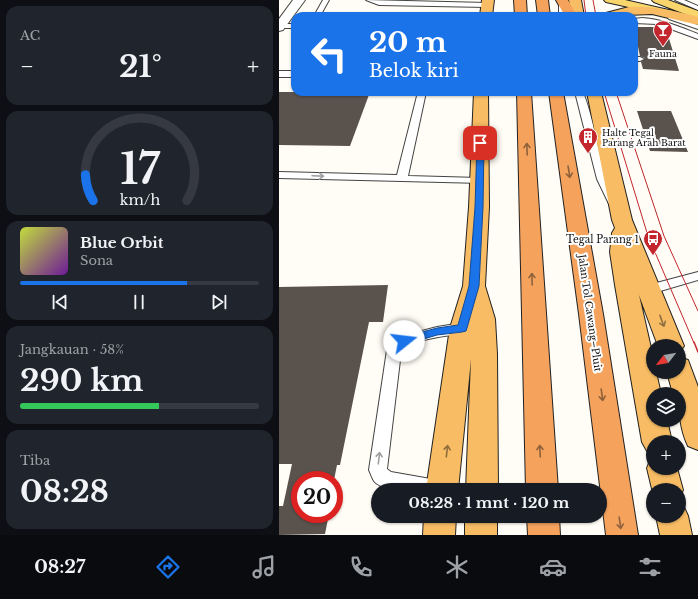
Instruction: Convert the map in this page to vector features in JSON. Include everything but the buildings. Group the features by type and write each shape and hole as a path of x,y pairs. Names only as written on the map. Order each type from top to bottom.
{"highway":[{"path":"520,0 521,12"},
{"path":"542,0 544,12"},
{"path":"562,0 569,12"},
{"path":"575,0 577,12"},
{"path":"623,12 638,11 698,21"},
{"path":"443,483 462,328 474,286 479,207 481,96"},
{"path":"524,96 542,483"},
{"name":"Jalan Tol Cawang–Pluit","path":"557,96 591,314 622,535"},
{"path":"596,98 622,220 668,339"},
{"path":"622,220 621,252 634,328 656,435"},
{"path":"474,286 483,320 482,483"},
{"path":"682,379 698,437"},
{"path":"439,535 440,523"},
{"path":"481,523 481,535"},
{"path":"543,523 544,535"},
{"path":"673,523 676,535"}],"main road":[{"path":"610,0 669,15"},
{"path":"658,0 698,15"},
{"path":"679,0 698,7"}],"street":[{"path":"279,26 299,0"}],"lane":[{"path":"319,12 326,0"},
{"path":"369,0 374,3 487,7"},
{"path":"562,0 562,12"},
{"path":"456,12 458,5"},
{"path":"669,15 698,27"},
{"path":"638,21 649,20 663,23 698,37"},
{"path":"279,26 291,26"},
{"path":"279,74 291,74"},
{"path":"402,178 421,96"},
{"path":"580,96 602,181 622,220"},
{"path":"588,122 596,98"},
{"path":"279,175 479,181"},
{"path":"650,289 698,276"},
{"path":"404,483 387,480 381,476 378,470 394,350 396,346 404,341 437,332 462,328"}],"tram line":[{"path":"584,0 586,12"},
{"path":"593,0 595,12"},
{"path":"605,96 648,236 694,343"},
{"path":"617,96 664,236 698,311"},
{"path":"694,342 698,352"}],"place":[{"name":"Fauna","path":"663,47"},
{"name":"Halte Tegal Parang Arah Barat","path":"588,154"},
{"name":"Tegal Parang 1","path":"653,256"}],"route":[{"path":"404,341 437,332 462,328 474,286 479,207 480,143"}]}
